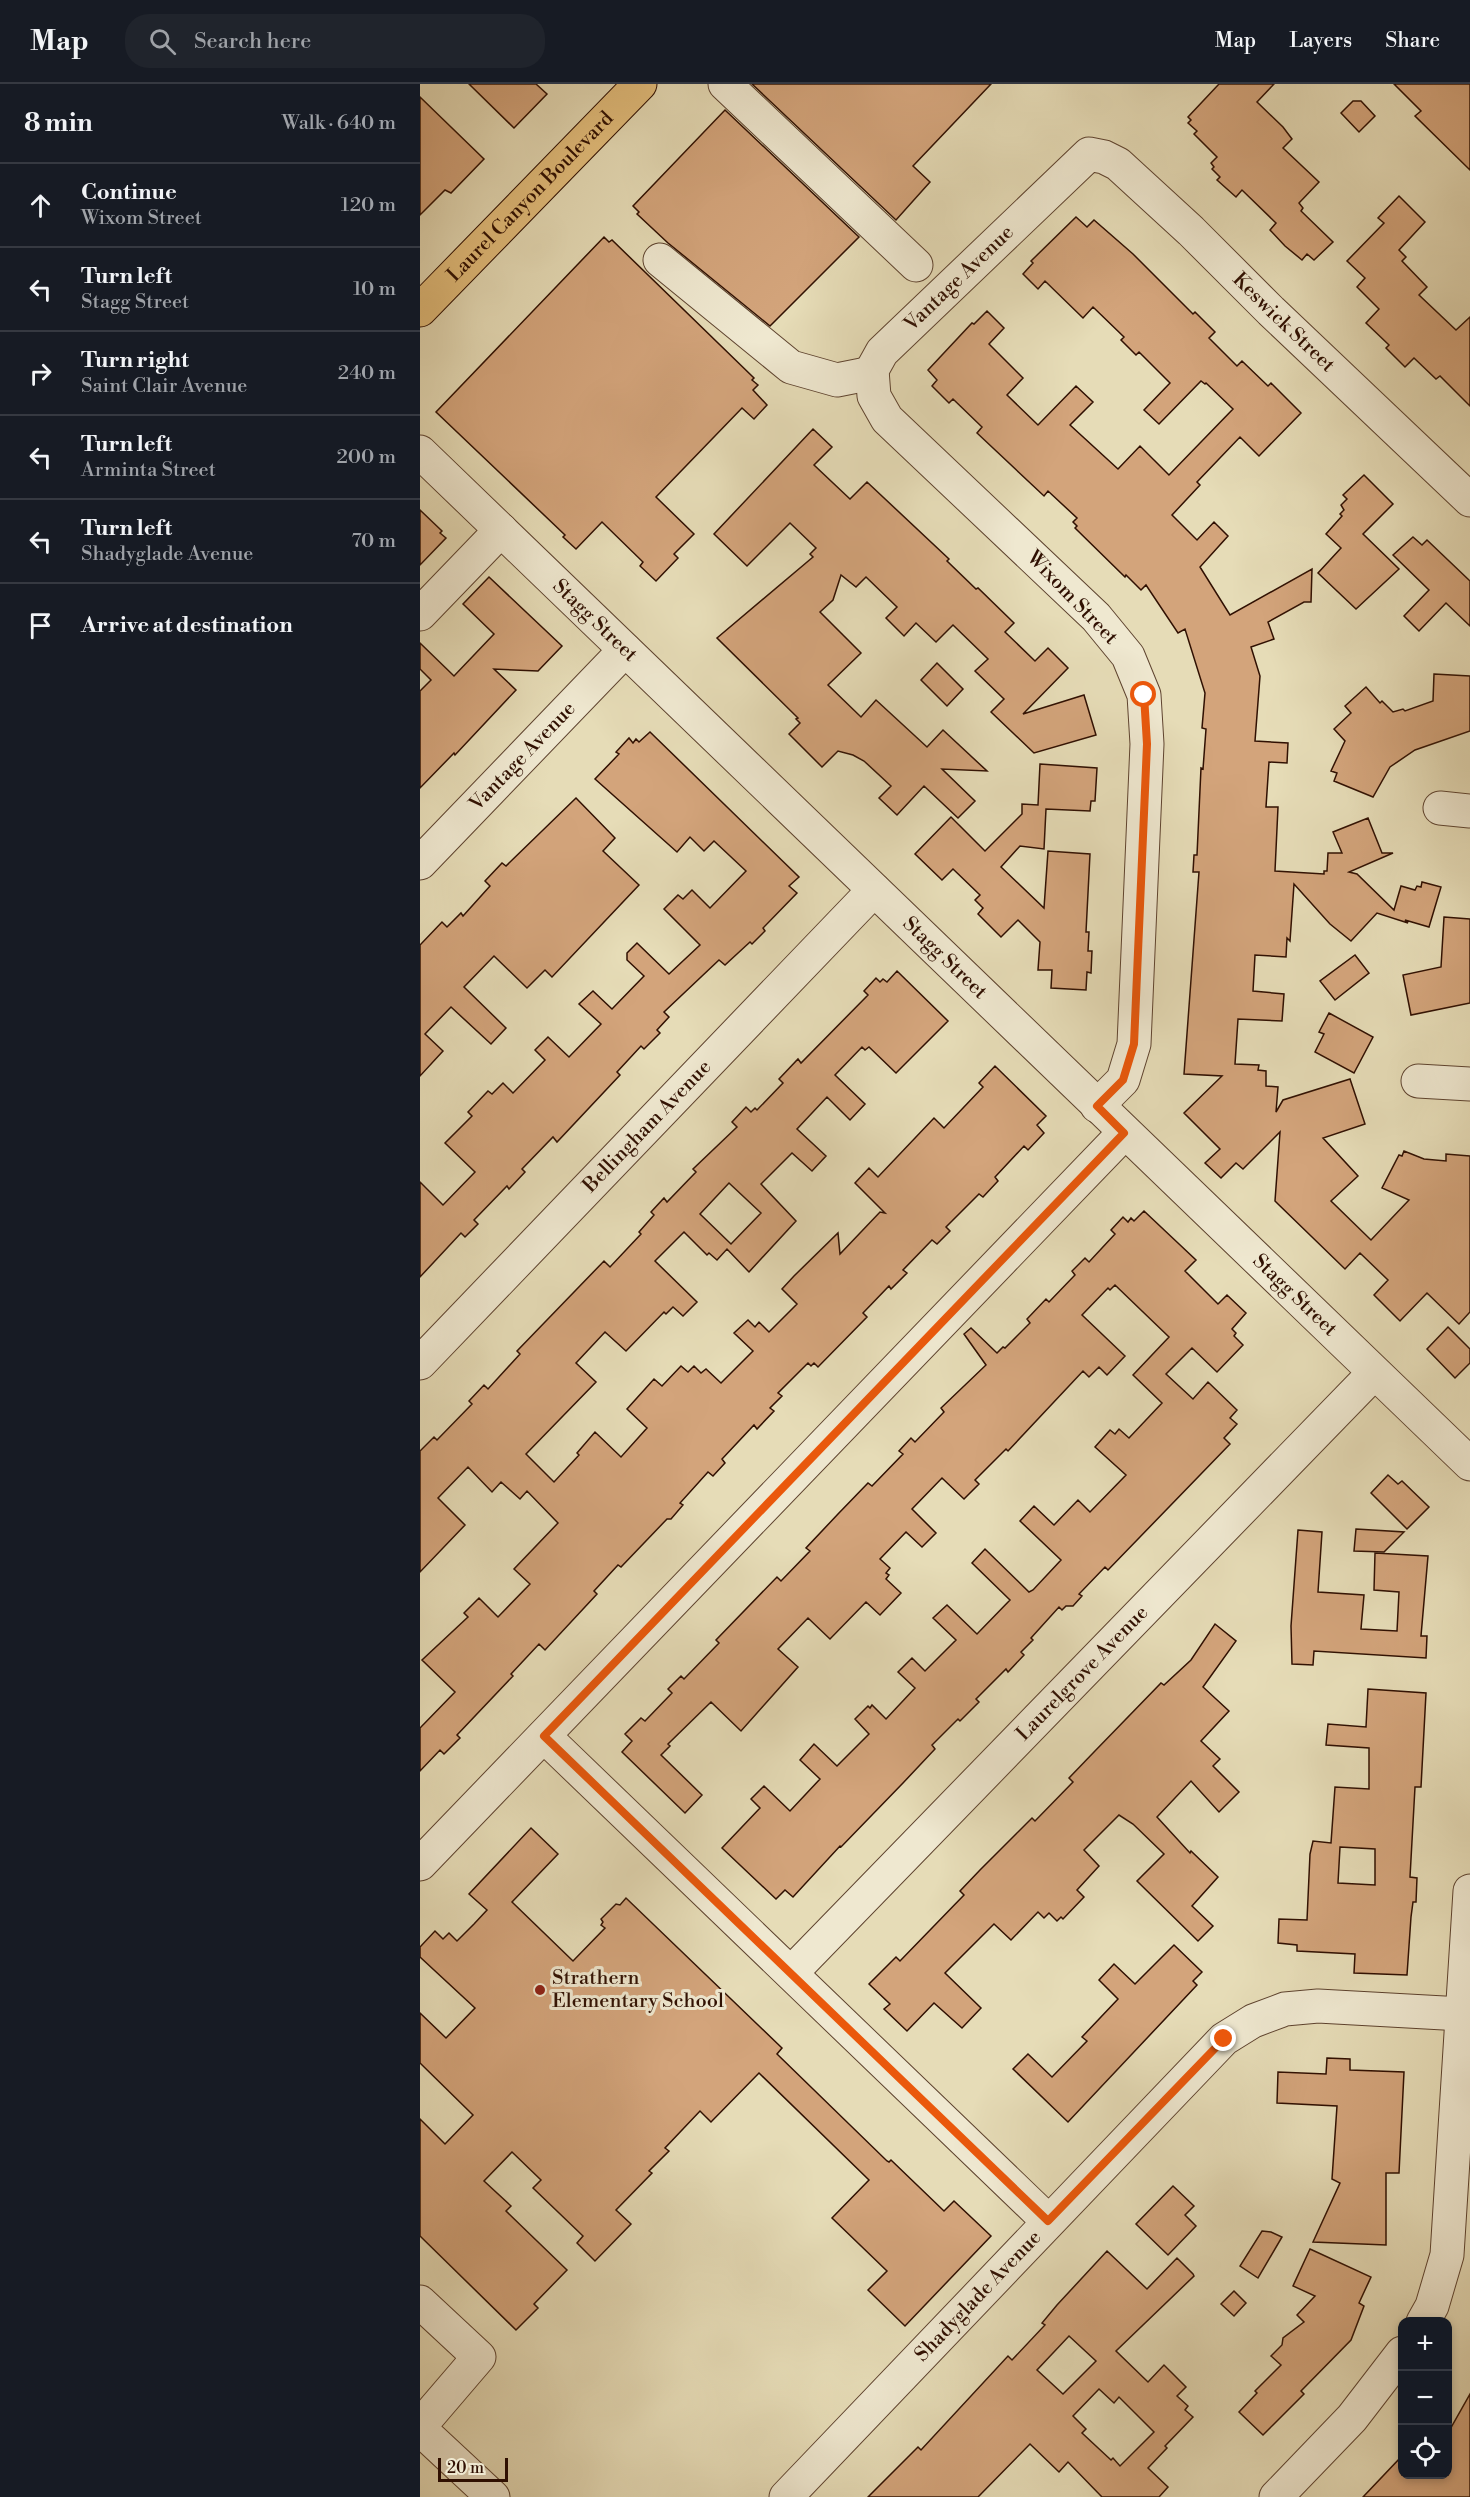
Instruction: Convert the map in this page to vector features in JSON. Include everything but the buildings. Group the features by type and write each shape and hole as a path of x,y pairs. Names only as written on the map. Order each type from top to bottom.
{"main road":[{"name":"Laurel Canyon Boulevard","path":"420,310 640,84"}],"street":[{"path":"724,84 916,265"},
{"name":"Vantage Avenue","path":"872,373 882,352 1089,154"},
{"name":"Keswick Street","path":"1089,154 1104,157 1126,172 1470,500"},
{"path":"660,260 791,367 837,380 872,373"},
{"name":"Wixom Street","path":"872,373 874,396 887,419 1096,617 1128,656 1144,695 1147,744 1134,1044 1123,1080 1097,1106"},
{"name":"Stagg Street","path":"420,452 1470,1464"},
{"path":"420,614 501,530"},
{"name":"Vantage Avenue","path":"420,863 625,650"},
{"name":"Bellingham Avenue","path":"420,1363 874,890"},
{"path":"1418,1081 1470,1084"},
{"path":"420,1864 1124,1133"},
{"name":"Laurelgrove Avenue","path":"791,1973 1374,1373"},
{"path":"544,1736 1048,2221"},
{"path":"1426,2317 1432,2306 1447,2254 1470,1891"},
{"name":"Shadyglade Avenue","path":"786,2497 1224,2039 1253,2021 1285,2009 1318,2006 1462,2014"},
{"path":"420,2302 479,2357 420,2427 493,2497"},
{"path":"1276,2497 1352,2418 1398,2358"}],"place":[{"name":"Strathern Elementary School","path":"540,1990"}],"route":[{"path":"1144,695 1147,744 1134,1044 1123,1080 1097,1106 1124,1133 544,1736 1048,2221 1224,2039"}]}
